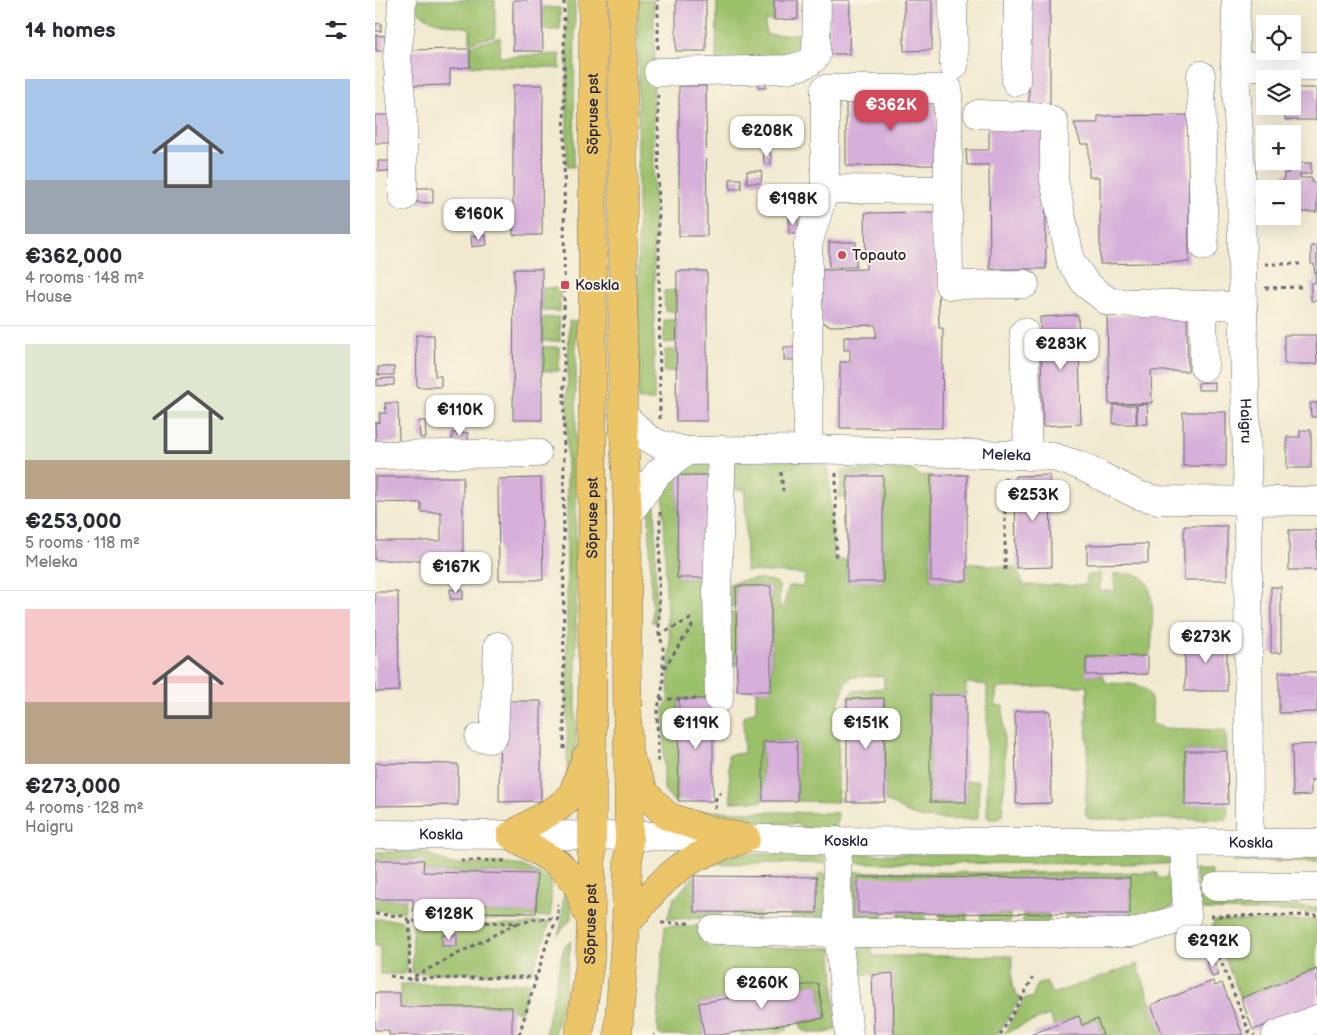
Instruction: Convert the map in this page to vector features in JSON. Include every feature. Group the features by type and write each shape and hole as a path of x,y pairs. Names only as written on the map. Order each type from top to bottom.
{"main road":[{"name":"Sõpruse pst","path":"579,1035 590,962 592,836 593,0"},
{"name":"Sõpruse pst","path":"618,1035 626,925 629,836 628,515 623,415 623,0"},
{"path":"590,924 578,886 559,864 511,836 559,807 572,795 581,774 592,736"},
{"path":"628,752 645,793 667,816 704,829 746,838"},
{"path":"626,925 646,899 672,872 696,858 746,838"}],"street":[{"path":"402,0 397,57 386,67 403,120 403,197"},
{"path":"657,72 787,69 806,64 816,56 817,0"},
{"path":"953,0 954,66"},
{"path":"1016,82 1018,0"},
{"name":"Haigru","path":"1236,0 1235,66 1241,167 1247,501 1249,843"},
{"path":"1235,66 1317,66"},
{"path":"1201,75 1204,246"},
{"path":"808,449 808,244 825,189 825,89 948,89 949,285 1025,284"},
{"path":"978,114 1043,117 1054,122 1054,180 1071,262 1086,284 1109,302 1203,305 1242,286"},
{"path":"825,189 948,190"},
{"path":"1203,305 1204,367"},
{"path":"1016,455 1025,332"},
{"name":"Meleka","path":"623,415 647,438 659,444 687,451 808,449 1050,456 1079,465 1138,495 1158,500 1317,501"},
{"path":"719,699 717,590 722,450"},
{"path":"628,515 658,473 687,451"},
{"path":"375,455 537,453"},
{"path":"479,738 490,739 494,736 498,646"},
{"name":"Koskla","path":"375,834 629,836 839,841 1317,843"},
{"path":"839,841 837,867 838,932 849,1035"},
{"path":"713,930 1131,934 1195,917 1184,842"},
{"path":"1216,887 1317,887"},
{"path":"1276,1035 1317,1019"}],"path":[{"path":"564,0 564,756"},
{"path":"658,0 659,444"},
{"path":"1242,286 1300,264"},
{"path":"1242,286 1301,287"},
{"path":"836,558 835,489 837,450"},
{"path":"1005,572 1016,455"},
{"path":"658,769 657,713 663,685 663,645 659,635 660,509"},
{"path":"659,635 701,613 663,668"},
{"path":"660,698 719,699"},
{"path":"715,809 716,797 721,792"},
{"path":"519,1035 549,936 558,918 558,899"},
{"path":"375,914 403,916 410,921 524,923 531,919 558,918"},
{"path":"1255,1035 1250,1034 1195,917 1317,915"},
{"path":"409,979 410,921"},
{"path":"409,979 517,923"},
{"path":"390,976 409,979 536,977"},
{"path":"1000,1035 1033,978"}],"green space":[{"path":"414,0 495,0 495,36 470,43 470,28 436,22 428,18 416,8"},
{"path":"567,0 575,0 574,167 567,167"},
{"path":"638,0 654,0 654,400 638,400"},
{"path":"717,0 774,0 774,20 765,20 766,35 799,34 800,56 716,62"},
{"path":"543,7 560,8 560,30 543,30"},
{"path":"501,37 500,57 560,54 560,69 470,66 470,46"},
{"path":"542,288 560,288 560,311 542,311"},
{"path":"676,290 677,312 665,310 664,291"},
{"path":"559,317 560,341 542,341 542,318"},
{"path":"664,320 676,320 677,342 664,343"},
{"path":"569,321 576,321 576,731 575,755 567,779 567,417"},
{"path":"542,347 559,347 559,371 542,371"},
{"path":"665,350 676,350 677,371 664,372"},
{"path":"809,459 814,464 828,465 834,559 847,560 847,582 883,582 883,476 847,476 847,497 839,498 842,470 912,470 920,476 931,475 931,581 967,581 967,563 1016,568 1024,585 1086,585 1087,576 1100,573 1100,591 1115,591 1114,574 1132,574 1142,577 1147,582 1152,600 1151,651 1148,656 1086,657 1086,675 1103,675 1106,683 1133,684 1144,689 1149,694 1152,703 1152,724 1164,728 1223,730 1226,732 1227,751 1185,751 1185,804 1228,804 1227,819 1091,819 1087,817 1085,812 1088,751 1086,720 1087,686 997,688 995,706 1003,706 1005,783 1002,816 999,819 989,819 987,816 987,685 966,683 966,695 930,696 930,802 966,802 966,781 979,781 977,819 934,819 910,814 885,802 884,698 847,699 853,691 884,688 884,676 852,677 846,682 839,701 838,802 797,801 796,741 763,742 763,801 731,802 728,755 744,753 743,717 756,710 756,691 771,690 771,586 736,586 736,607 728,607 729,584 753,579 776,582 779,586 779,607 783,607 789,586 803,586 805,574 746,571 745,489 736,490 726,482 733,461"},
{"path":"682,464 710,464 713,475 678,475 677,578 712,578 713,699 679,699 678,801 674,802 664,791 664,708 668,700 670,638 667,625 663,478"},
{"path":"655,494 656,622 652,622 649,514"},
{"path":"727,613 736,613 736,665 728,665"},
{"path":"699,811 838,813 836,832 807,829 796,824 700,820"},
{"path":"375,852 424,852 449,864 508,864 523,866 551,880 551,916 528,917 523,920 416,919 413,916 413,911 536,913 537,874 423,872 423,860 375,860"},
{"path":"735,854 822,854 826,859 825,863 707,864"},
{"path":"857,854 1166,854 1174,861 1172,864 850,863 851,858"},
{"path":"1234,854 1317,854 1317,862 1233,862"},
{"path":"1194,870 1211,870 1212,906 1317,907 1317,912 1201,910 1198,884"},
{"path":"823,872 826,874 828,917 791,917 791,913 817,913 817,877 818,874"},
{"path":"847,872 1157,873 1157,878 1167,878 1168,873 1174,873 1178,904 1143,921 1107,922 1107,914 1130,914 858,877 858,913 883,913 883,922 852,920 849,917"},
{"path":"694,876 694,912 721,912 721,918 667,919 674,899"},
{"path":"564,889 570,904 572,917 558,935 562,920"},
{"path":"375,899 406,899 404,912 375,910"},
{"path":"732,912 760,913 760,918 732,917"},
{"path":"899,913 925,913 925,922 899,921"},
{"path":"940,913 967,913 967,922 940,922"},
{"path":"981,914 1010,914 1010,922 981,922"},
{"path":"1023,914 1049,914 1049,922 1023,922"},
{"path":"1065,914 1091,914 1091,922 1065,922"},
{"path":"375,919 400,920 407,924 407,970 405,974 380,974 380,946 375,946"},
{"path":"1317,920 1317,969 1241,998 1212,928 1214,921"},
{"path":"531,922 550,922 532,973 412,973 413,924 523,925"},
{"path":"665,926 706,926 706,947 832,948 836,1029 825,1033 803,1031 799,1022 824,1018 818,983 699,1003 704,1035 659,1035 657,1023"},
{"path":"872,940 872,956 1012,956 1012,986 1018,997 1021,998 997,1035 894,1035 893,973 851,975 855,954 861,947"},
{"path":"571,941 564,995 554,1035 545,1035 562,955 565,946"},
{"path":"1137,964 1163,1035 1103,1035 1097,1019 1082,1025 1078,1016 1054,1026 1049,1015 1004,1033 1025,998 1032,998 1037,984 1046,981 1052,994"},
{"path":"529,983 521,1012 512,1010 512,1007 400,1007 400,984"},
{"path":"787,1024 787,1030 782,1032 741,1035 741,1032"}],"building":[{"path":"513,0 542,0 543,51 513,51"},
{"path":"676,0 706,0 706,51 676,51"},
{"path":"774,0 798,0 798,19 774,20"},
{"path":"829,0 850,0 849,54 829,54"},
{"path":"904,0 932,0 932,50 904,51"},
{"path":"1029,0 1050,0 1050,110 1029,110"},
{"path":"381,23 381,31 375,31 375,24"},
{"path":"376,35 385,36 384,51 376,51"},
{"path":"470,49 470,67 450,69 450,85 406,86 406,50"},
{"path":"758,77 766,77 766,88 758,88"},
{"path":"513,85 543,85 542,235 513,235"},
{"path":"679,86 706,86 707,236 679,236"},
{"path":"1301,88 1316,88 1316,120 1285,120 1285,115 1301,115"},
{"path":"846,98 936,98 936,165 846,166"},
{"path":"375,115 392,115 393,143 375,143"},
{"path":"1188,115 1189,262 1100,264 1100,177 1089,177 1089,144 1081,144 1074,123 1098,123 1098,116"},
{"path":"1045,127 1046,269 990,269 989,165 967,165 966,150 989,150 989,128"},
{"path":"763,153 771,153 771,164 764,164"},
{"path":"378,161 395,161 394,172 378,171"},
{"path":"1301,163 1311,163 1311,174 1300,174 1300,178 1312,178 1312,183 1317,183 1317,212 1301,212 1301,180 1284,180 1284,173 1289,173 1289,170 1301,170"},
{"path":"747,171 762,171 761,183 747,183"},
{"path":"730,179 741,179 741,189 730,189"},
{"path":"416,188 433,188 433,203 416,202"},
{"path":"937,212 939,328 943,328 942,428 840,428 840,362 850,362 850,350 844,350 844,337 876,337 876,325 831,326 821,322 820,270 866,269 865,213"},
{"path":"789,217 798,217 798,234 789,234"},
{"path":"486,235 487,245 472,247 471,236"},
{"name":"Topauto","path":"829,242 856,242 856,267 829,267"},
{"path":"1311,246 1317,246 1317,273 1315,273 1314,264 1311,264"},
{"path":"514,269 542,269 542,420 513,420"},
{"path":"677,271 707,271 707,421 676,421"},
{"path":"1315,274 1317,274 1317,301 1311,301 1311,283 1315,283"},
{"path":"1187,314 1188,371 1151,371 1152,403 1109,404 1107,316"},
{"path":"1078,315 1081,424 1043,426 1040,317"},
{"path":"416,335 434,335 435,376 441,376 441,387 417,387"},
{"path":"1284,335 1316,335 1317,364 1284,364"},
{"path":"784,347 795,347 795,360 784,360"},
{"path":"378,367 394,367 394,375 378,375"},
{"path":"394,378 394,385 377,386 377,379"},
{"path":"1215,382 1215,390 1198,390 1198,383"},
{"path":"385,403 398,403 399,442 376,443 375,423 380,422 379,413 386,413"},
{"path":"1310,403 1317,403 1317,417 1311,417"},
{"path":"1147,404 1148,424 1137,424 1137,405"},
{"path":"1113,405 1136,405 1136,424 1113,424"},
{"path":"1183,412 1226,412 1226,466 1183,466"},
{"path":"419,421 425,421 426,438 420,438"},
{"path":"1300,430 1311,430 1311,468 1287,468 1287,437 1300,437"},
{"path":"452,433 468,433 468,441 452,441"},
{"path":"678,475 713,475 712,578 677,578"},
{"path":"931,475 967,475 967,581 931,581"},
{"path":"1050,475 1051,567 1016,568 1015,476"},
{"path":"847,476 883,476 883,582 847,582"},
{"path":"375,477 463,477 463,560 375,560","holes":["377,502 421,503 421,512 441,512 441,541 377,541"]},
{"path":"541,478 543,580 499,580 498,479"},
{"path":"1184,526 1227,526 1227,580 1184,580"},
{"path":"1289,530 1317,530 1317,570 1289,570"},
{"path":"1148,544 1148,563 1087,564 1087,545"},
{"path":"736,586 771,586 771,691 737,691"},
{"path":"1271,587 1281,587 1281,653 1271,653"},
{"path":"450,589 463,590 463,599 450,599"},
{"path":"375,592 398,592 399,691 375,692"},
{"path":"1185,637 1227,637 1227,691 1185,691"},
{"path":"1148,656 1148,674 1086,675 1086,657"},
{"path":"1279,672 1317,672 1317,712 1279,713"},
{"path":"930,695 966,695 966,802 930,802"},
{"path":"884,698 885,802 847,802 847,699"},
{"path":"679,699 713,699 713,801 678,801"},
{"path":"500,701 541,701 541,801 499,802"},
{"path":"1015,711 1050,711 1051,803 1016,804"},
{"path":"797,741 797,801 763,801 763,742"},
{"path":"1317,744 1317,780 1311,780 1311,795 1293,796 1292,745"},
{"path":"1185,751 1227,751 1228,804 1185,805"},
{"path":"375,763 458,764 458,805 375,806"},
{"path":"375,860 424,860 423,872 537,874 536,913 413,911 413,899 375,899"},
{"path":"694,876 817,877 817,913 694,912"},
{"path":"858,877 1130,878 1130,914 858,913"},
{"path":"442,935 457,935 457,946 442,946"},
{"path":"1213,959 1219,975 1212,977 1206,962"},
{"path":"1317,969 1317,1006 1253,1030 1241,998"},
{"path":"893,973 894,1035 874,1035 872,975"},
{"path":"1213,981 1215,986 1222,983 1243,1035 1163,1035 1151,1005"},
{"path":"818,983 824,1018 719,1035 704,1035 699,1003"},
{"path":"375,993 400,993 400,1007 512,1007 512,1035 389,1035 389,1030 375,1030"},
{"path":"1079,1016 1082,1025 1097,1019 1103,1035 1030,1035"}],"place":[{"name":"Topauto","path":"842,255"},
{"name":"Koskla","path":"565,285"}]}
